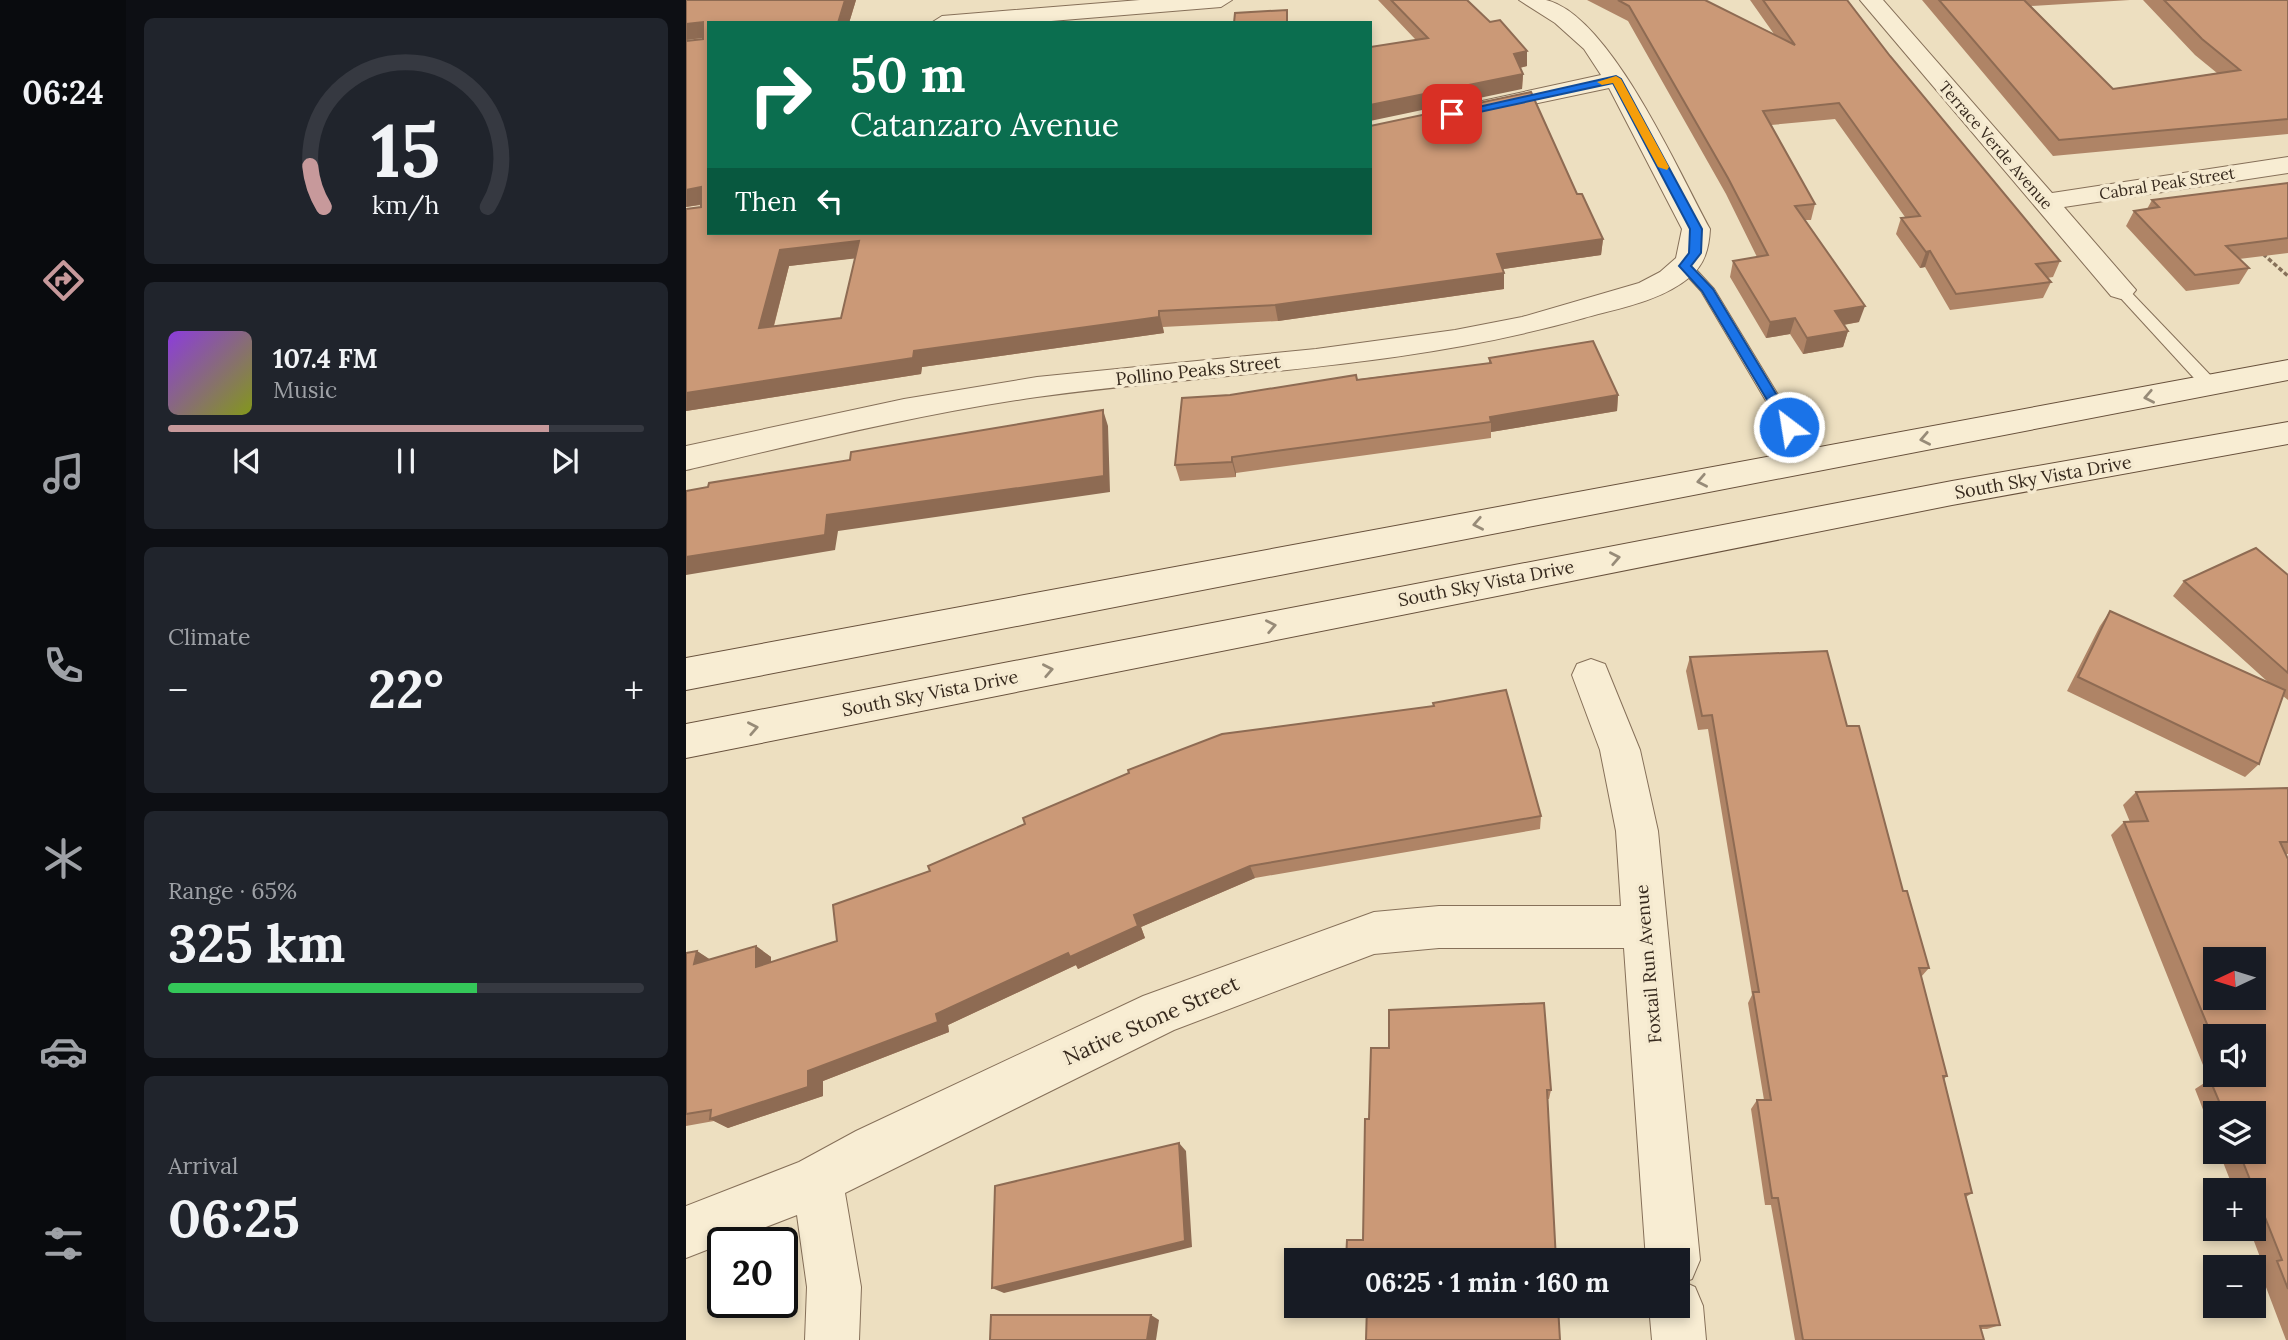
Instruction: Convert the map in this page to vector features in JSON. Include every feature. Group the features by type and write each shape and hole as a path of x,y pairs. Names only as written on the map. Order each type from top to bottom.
{"street":[{"path":"966,21 1221,0"},
{"path":"1530,0 1563,18 1592,44 1616,79 1696,229 1690,259"},
{"name":"Terrace Verde Avenue","path":"1871,0 2121,290"},
{"path":"1452,114 1616,79"},
{"name":"Cabral Peak Street","path":"2045,202 2288,165"},
{"name":"Pollino Peaks Street","path":"686,458 900,409 1039,387 1363,354 1467,339 1544,322 1661,284 1690,259"},
{"path":"686,674 2288,370"},
{"name":"South Sky Vista Drive","path":"686,741 1926,498 2288,433"},
{"name":"Foxtail Run Avenue","path":"1591,675 1620,750 1630,788 1646,927 1672,1248"},
{"name":"Native Stone Street","path":"686,1232 756,1207 817,1180 1160,1012 1308,955 1374,933 1439,927 1646,927"},
{"path":"817,1180 834,1287 832,1340"},
{"path":"1677,1318 1679,1340"}],"lane":[{"path":"1690,259 1810,461"},
{"path":"2121,290 2210,385"}],"path":[{"path":"2254,246 2288,276"}],"building":[{"path":"686,0 845,0 839,21 707,21 707,235 1372,235 1372,126 1531,92 1577,194 1582,194 1603,239 1497,254 1504,273 1275,305 1159,311 1159,317 914,351 913,358 686,393 686,209 701,207 701,187 686,190 686,41 703,39 703,22 686,24","holes":["859,241 841,318 759,328 780,250"]},
{"path":"1391,0 1467,0 1490,22 1500,20 1527,51 1514,54 1523,74 1372,105 1372,47 1428,38"},
{"path":"1618,0 1705,0 1795,45 1763,0 1847,0 2060,261 2036,264 2051,282 1956,294 1930,251 1926,252 1901,218 1920,216 1839,103 1763,111 1815,204 1795,206 1865,306 1835,311 1848,331 1807,338 1795,318 1770,322 1733,261 1768,255 1728,178 1629,6"},
{"path":"1939,0 2024,0 2113,89 2240,70 2202,39 2164,0 2288,0 2288,119 2059,140"},
{"path":"1287,10 1287,21 1234,21 1235,13"},
{"path":"2288,183 2288,238 2226,246 2249,268 2195,275 2134,211 2159,207 2152,200"},
{"path":"1593,341 1618,395 1490,417 1491,422 1232,457 1232,462 1175,465 1182,398 1230,395 1356,375 1357,380 1491,363 1489,358"},
{"path":"1103,410 1104,476 827,515 825,535 686,557 686,491 708,487 709,483 850,460 851,452"},
{"path":"2256,548 2288,575 2288,673 2184,581"},
{"path":"2110,611 2285,690 2259,764 2078,677"},
{"path":"1827,651 1847,726 1859,726 1903,891 1907,891 1929,968 1919,968 1947,1076 1943,1076 1972,1193 1965,1194 2000,1325 1980,1326 1984,1340 1803,1340 1778,1198 1772,1198 1757,1100 1771,1100 1753,992 1759,992 1712,715 1702,716 1690,657"},
{"path":"1506,690 1541,816 1250,866 1134,915 1138,926 1070,957 1068,953 936,1014 938,1022 808,1071 808,1087 710,1119 711,1110 686,1114 686,953 697,951 694,964 756,946 756,967 837,941 833,905 930,871 928,866 1025,824 1023,818 1129,773 1128,770 1222,734 1434,706 1433,703"},
{"path":"2288,788 2288,842 2280,842 2288,859 2288,1289 2277,1261 2282,1260 2266,1220 2266,1178 2249,1178 2244,1164 2266,1164 2266,1101 2219,1101 2213,1087 2266,1087 2266,1024 2207,1024 2124,822 2148,821 2136,792"},
{"path":"1544,1003 1551,1090 1547,1090 1555,1248 1347,1248 1347,1240 1363,1240 1365,1119 1369,1119 1371,1048 1389,1048 1389,1010"},
{"path":"1179,1143 1185,1241 992,1288 995,1186"},
{"path":"991,1315 1151,1315 1147,1340 990,1340"},
{"path":"1367,1318 1559,1318 1560,1340 1366,1340"}],"slow traffic":[{"path":"1602,82 1616,79 1663,167"}],"route":[{"path":"1452,114 1616,79 1696,229 1695,253 1685,266 1707,289 1789,427"}]}
